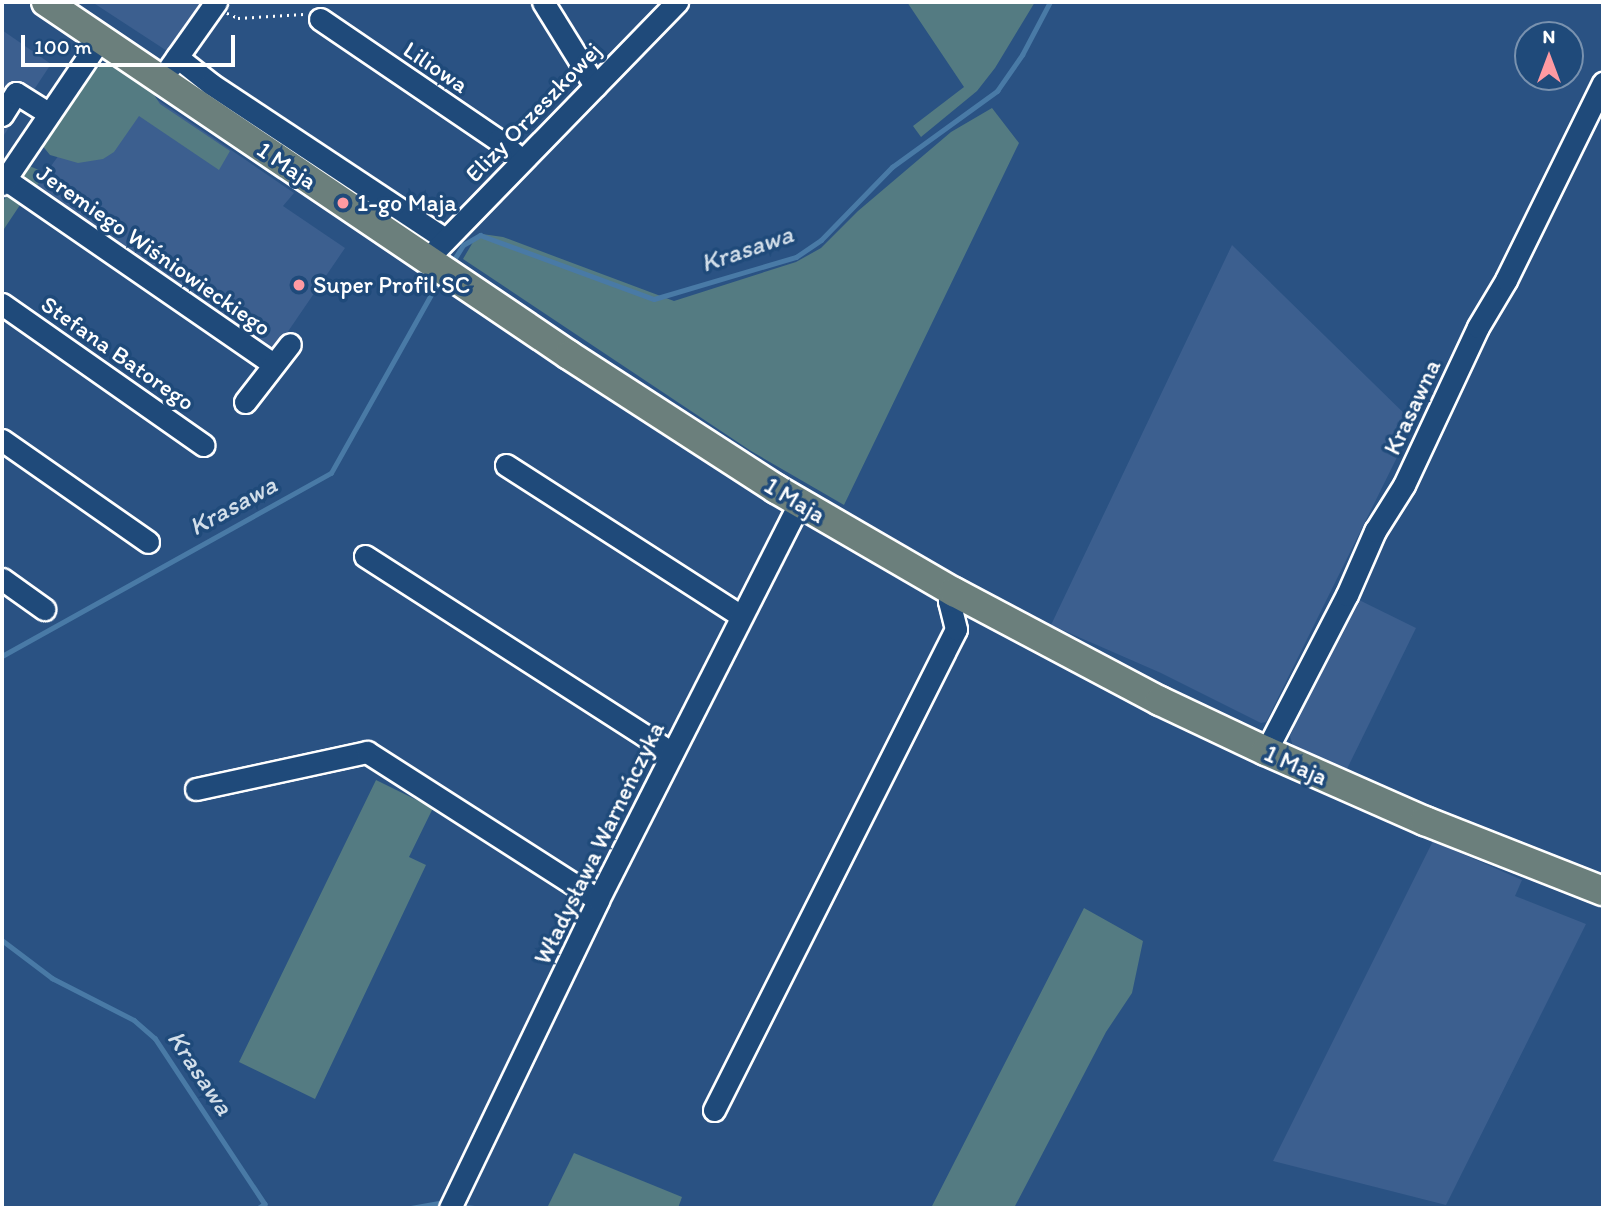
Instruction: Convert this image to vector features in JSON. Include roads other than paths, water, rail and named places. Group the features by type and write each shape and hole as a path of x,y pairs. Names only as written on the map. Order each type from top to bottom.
{"main road":[{"name":"1 Maja","path":"46,2 100,39 169,69 436,249 799,503 954,592 1160,701 1266,751 1425,821 1603,891"}],"street":[{"path":"542,2 595,86"},
{"name":"Elizy Orzeszkowej","path":"436,249 677,2"},
{"path":"169,69 214,4"},
{"name":"Liliowa","path":"320,19 498,140 522,160"},
{"path":"3,181 100,39"},
{"name":"Krasawna","path":"1266,751 1343,604 1375,531 1404,485 1478,327 1506,280 1603,83"},
{"path":"2,115 16,93 48,114"},
{"name":"Jeremiego Wiśniowieckiego","path":"3,181 274,364"},
{"name":"Stefana Batorego","path":"2,304 203,445"},
{"name":"Jeremiego Wiśniowieckiego","path":"245,402 290,344"},
{"path":"2,440 148,542"},
{"path":"506,465 741,616"},
{"name":"Władysława Warneńczyka","path":"450,1208 598,901 799,503"},
{"path":"365,556 672,753"},
{"path":"2,579 44,608"},
{"path":"714,1110 956,629 949,601 954,592"},
{"path":"195,789 367,752 598,901"}],"waterway":[{"name":"Krasawa","path":"455,258 463,245 480,235 654,299 796,257 821,240 892,167 997,91 1022,55 1050,2"},
{"name":"Krasawa","path":"2,656 331,473 436,286"},
{"name":"Krasawa","path":"2,940 52,978 134,1020 155,1038 265,1204 259,1208"},
{"path":"411,1208 439,1203"},
{"path":"463,1207 474,1208"},
{"path":"505,1208 534,1208"}],"place":[{"name":"1-go Maja","path":"343,203"},
{"name":"Super Profil SC","path":"299,285"}]}
